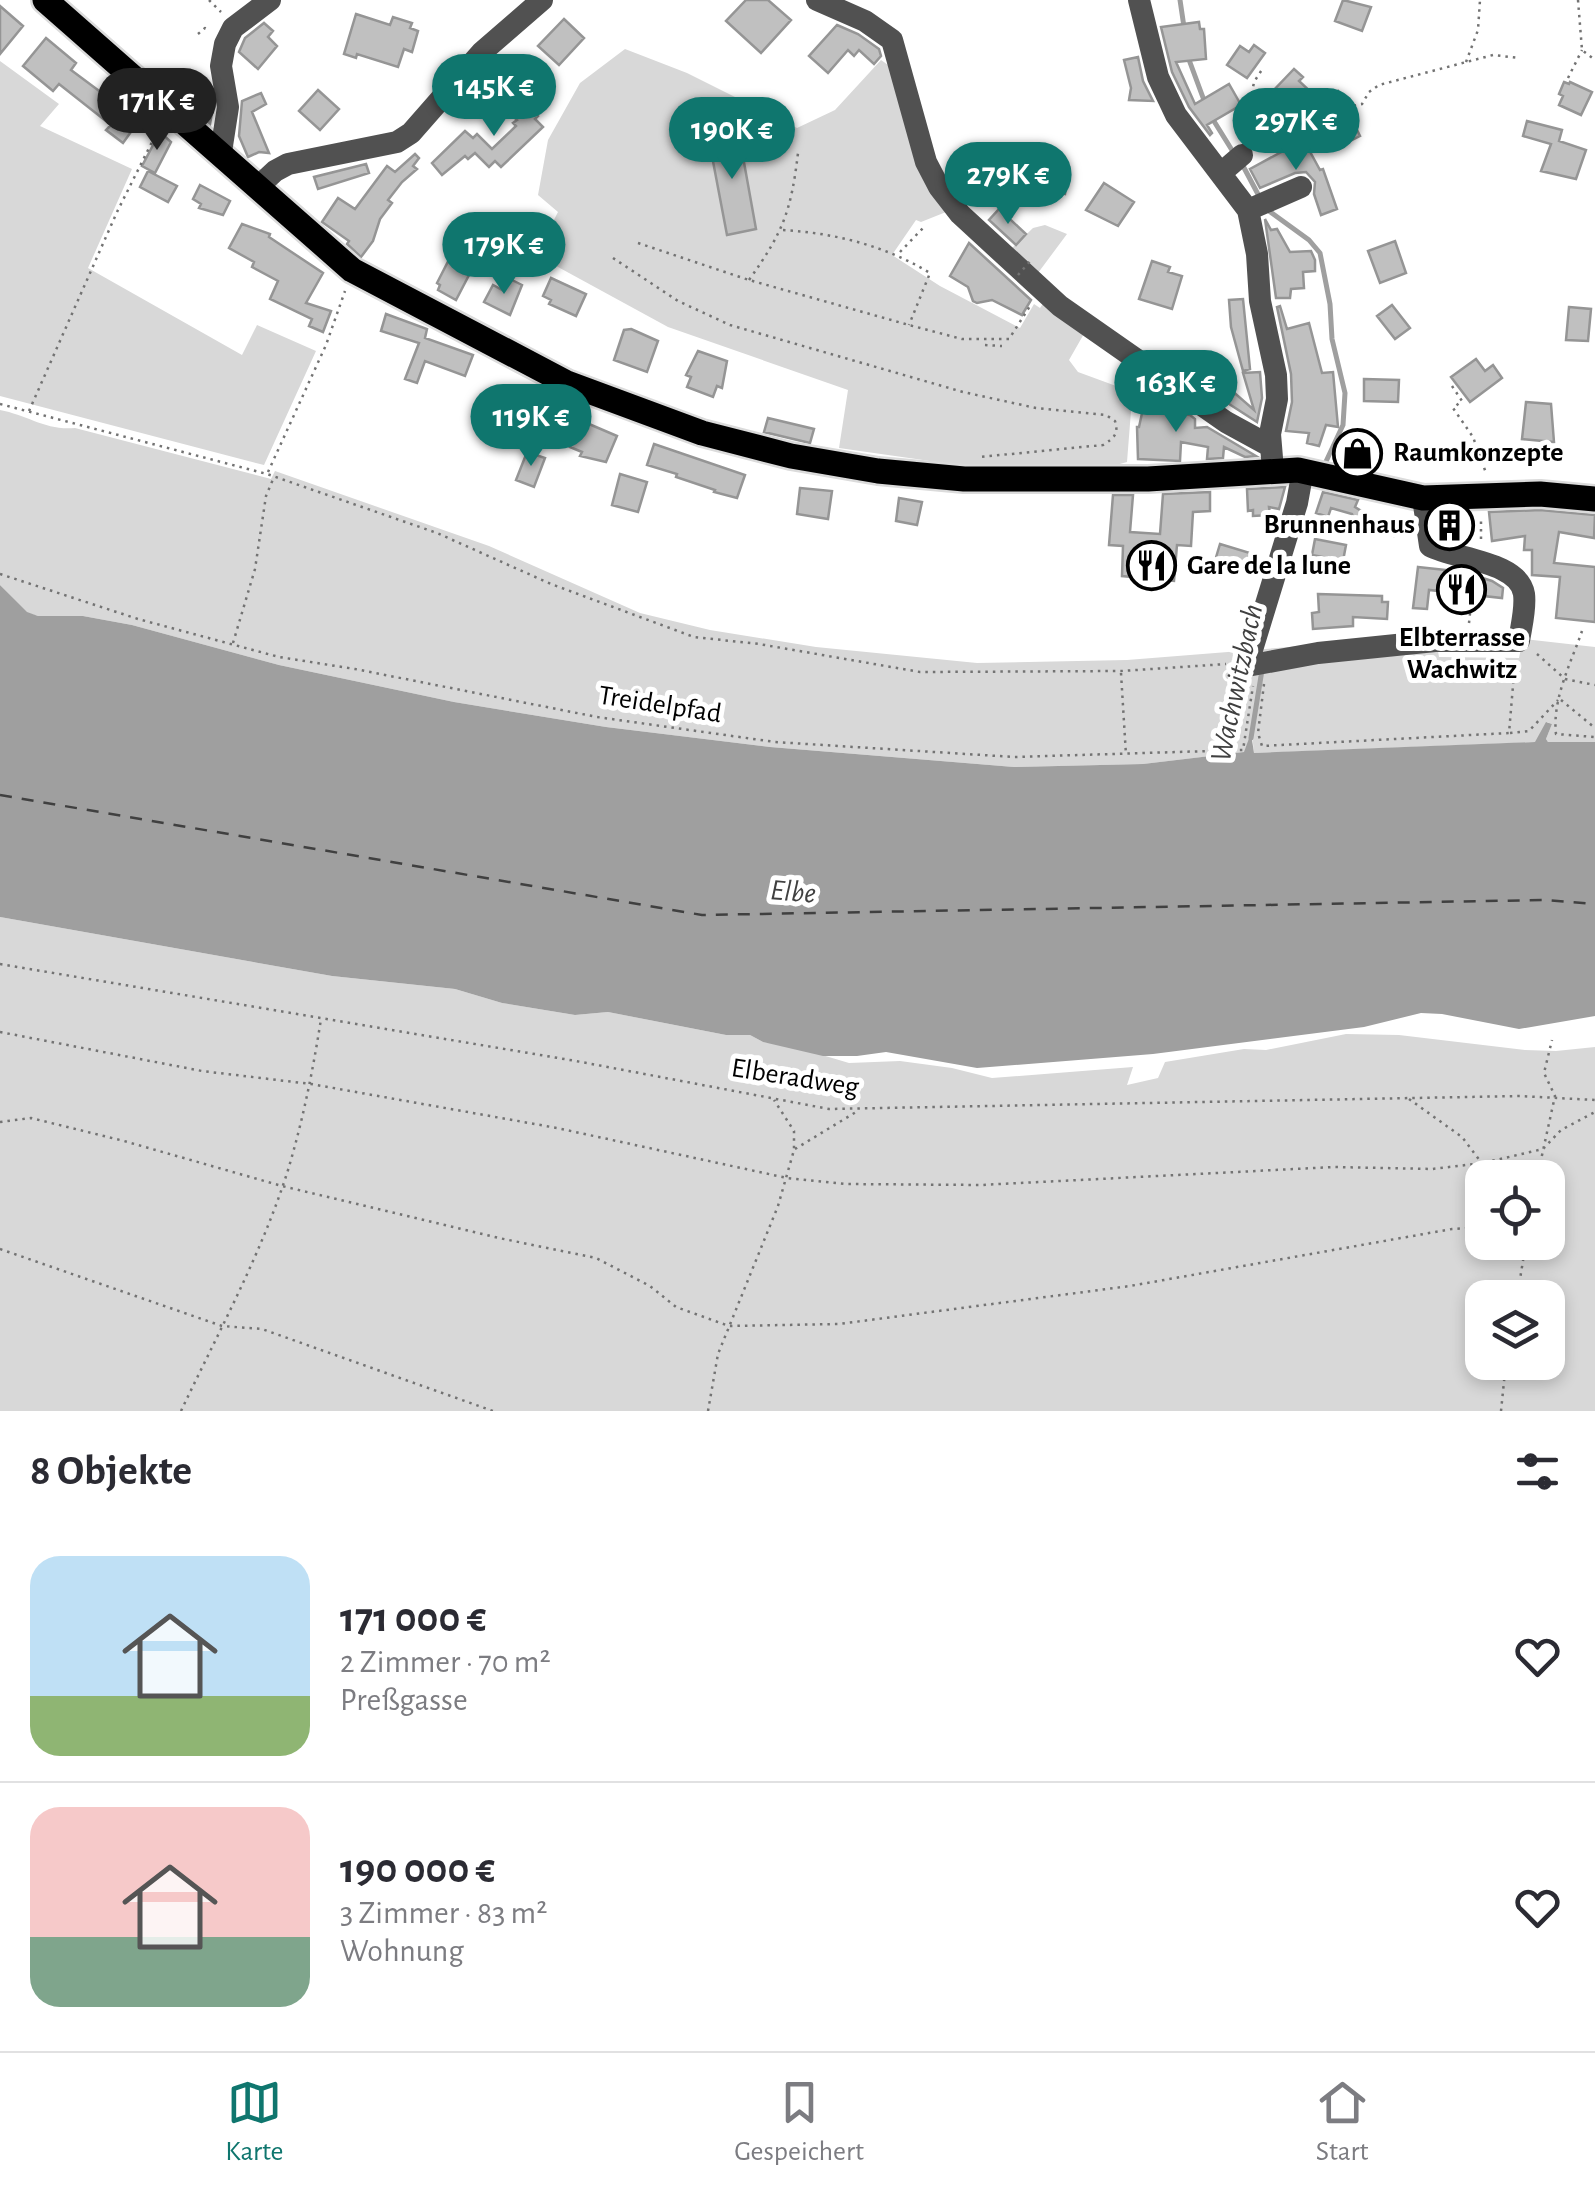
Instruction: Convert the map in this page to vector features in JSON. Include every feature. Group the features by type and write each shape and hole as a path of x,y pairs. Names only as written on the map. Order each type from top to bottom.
{"main road":[{"path":"45,0 352,270 568,383 702,433 792,456 964,479 1148,479 1272,459 1403,496 1485,505 1540,494 1595,499"}],"street":[{"path":"221,152 228,107 221,66 225,44 232,28 270,0"},
{"path":"259,186 275,170 288,164 396,142 411,133 482,52 542,0"},
{"path":"816,0 865,20 892,40 926,162 960,214 1060,306 1226,422 1272,459"},
{"path":"1139,0 1158,77 1176,115 1240,155 1257,206 1260,301 1276,374 1272,459"},
{"path":"1257,206 1301,186"},
{"path":"1316,472 1297,503 1254,650 1257,665 1318,653 1435,641 1519,641 1524,589 1517,579 1481,561 1430,546 1423,498"}],"path":[{"path":"208,0 225,16"},
{"path":"1466,63 1478,30 1480,0"},
{"path":"1568,78 1582,50 1578,0"},
{"path":"198,34 205,28 209,31"},
{"path":"1582,50 1595,60"},
{"path":"1240,155 1317,112 1327,114 1347,105 1362,104 1379,85 1492,55 1518,58"},
{"path":"1240,155 1254,82 1263,68"},
{"path":"28,412 169,106"},
{"path":"749,280 783,230 798,153"},
{"path":"1013,218 1009,214 1016,206 1011,197 1017,169 1037,154 1058,158 1057,165"},
{"path":"1044,163 1045,156"},
{"path":"989,167 1006,162 1017,169"},
{"path":"900,254 922,228"},
{"path":"783,230 840,238 900,254 930,273 909,326"},
{"path":"638,244 749,280 962,339 1009,339 1032,302"},
{"path":"613,258 678,301 730,326 962,392 1036,408 1106,414 1115,420 1118,429 1114,438 1103,445 976,458"},
{"path":"1018,275 1032,259"},
{"path":"267,474 326,346 352,270"},
{"path":"994,337 994,344"},
{"path":"985,345 1002,346"},
{"path":"1452,386 1462,401 1452,408 1480,451 1486,468 1481,561"},
{"path":"0,404 274,476 438,532 551,584 694,637 759,644 920,672 1121,671 1257,665"},
{"path":"1480,451 1490,448 1506,464 1520,442"},
{"path":"233,644 254,569 266,496 274,476"},
{"name":"Treidelpfad","path":"0,574 138,619 279,657 356,668 598,716 775,742 1014,757 1243,750 1250,717"},
{"path":"1469,625 1472,594"},
{"path":"1582,630 1565,679 1556,734 1595,736"},
{"path":"1519,641 1565,679 1595,685"},
{"path":"1509,733 1519,641"},
{"path":"1257,665 1250,717 1260,718"},
{"path":"1257,665 1258,733 1262,746 1529,731 1560,699"},
{"path":"1121,671 1126,755"},
{"path":"1560,699 1595,728"},
{"name":"Elberadweg","path":"0,964 859,1110 1554,1096 1595,1100"},
{"path":"181,1411 282,1186 312,1084 322,1017"},
{"path":"0,1032 202,1070 312,1084 558,1128 787,1178 845,1184 981,1185 1299,1168 1465,1166"},
{"path":"1541,1160 1554,1096 1544,1073 1552,1040"},
{"path":"708,1411 718,1354 748,1286 794,1150 794,1132 773,1098"},
{"path":"1408,1098 1462,1137 1479,1160"},
{"path":"794,1150 859,1110"},
{"path":"1498,1160 1543,1149 1561,1130 1595,1112"},
{"path":"0,1122 32,1118 282,1186 596,1258 650,1286 676,1306 729,1326 839,1324 1130,1286 1465,1228"},
{"path":"0,1249 222,1326 262,1329 493,1411"},
{"path":"1501,1411 1504,1380"}],"shaded area":[{"path":"625,49 687,73 797,128 835,110 881,60 891,67 951,210 921,222 916,220 892,255 940,286 1020,328 1034,304 1040,308 1044,302 1085,332 1069,360 1078,372 1127,390 1131,411 1127,462 1113,466 965,466 839,448 848,390 668,327 536,255 558,212 538,195 548,140 580,83"},
{"path":"0,61 59,104 40,126 132,169 88,268 242,355 257,325 316,351 264,465 0,396"},
{"path":"1045,225 1067,234 1038,273 1012,248 1033,228"},
{"path":"0,410 46,425 75,428 271,479 275,471 489,546 640,613 710,630 816,647 977,663 1127,660 1402,638 1437,645 1439,657 1519,658 1523,639 1595,647 1595,742 1548,742 1552,724 1547,722 1536,742 1254,753 1252,733 1245,752 1143,764 1014,767 770,747 606,727 454,702 279,665 132,625 83,616 38,616 27,613 0,585"},
{"path":"0,917 332,976 455,989 502,1003 575,1015 608,1012 726,1035 750,1035 763,1042 849,1063 900,1061 992,1078 1133,1067 1127,1085 1158,1078 1165,1062 1244,1049 1266,1050 1346,1034 1399,1035 1525,1050 1595,1047 1595,1411 0,1411"}],"water":[{"name":"Elbe","path":"0,585 27,612 38,616 83,616 132,625 279,665 454,702 606,727 770,747 1014,767 1143,764 1244,752 1251,733 1254,753 1535,742 1546,722 1552,724 1548,742 1595,742 1595,1016 1519,1029 1421,1013 1364,1027 1153,1054 977,1068 886,1052 823,1056 763,1042 750,1035 726,1035 608,1012 575,1015 502,1003 455,989 332,976 0,917"}],"building":[{"path":"746,0 768,0 791,20 761,53 726,21"},
{"path":"1343,0 1371,7 1362,31 1335,21"},
{"path":"0,6 23,26 0,54"},
{"path":"356,14 390,25 393,17 412,23 410,28 418,31 412,52 404,49 398,67 357,54 356,58 344,54"},
{"path":"564,19 584,38 559,65 538,46"},
{"path":"1199,22 1200,29 1204,29 1206,59 1176,62 1195,104 1229,84 1241,105 1207,125 1210,135 1189,107 1172,72 1161,27"},
{"path":"264,23 273,31 268,37 277,46 258,69 239,52 245,38"},
{"path":"837,25 858,34 879,49 881,56 874,64 859,50 854,56 848,50 828,73 809,56"},
{"path":"46,38 76,63 71,70 118,105 126,94 146,111 123,143 106,130 111,125 59,84 53,91 23,66"},
{"path":"1254,45 1265,53 1247,78 1227,65 1240,46 1249,52"},
{"path":"1138,57 1143,81 1153,101 1129,100 1131,88 1124,60"},
{"path":"1294,69 1303,77 1299,81 1313,94 1294,114 1289,109 1283,114 1273,104 1278,99 1271,93"},
{"path":"188,76 207,92 210,89 210,124 178,96"},
{"path":"1564,82 1592,92 1581,115 1559,105"},
{"path":"318,90 339,109 320,130 299,111"},
{"path":"1338,91 1360,136 1336,148 1313,103"},
{"path":"512,92 538,116 535,119 543,127 501,167 495,161 489,167 475,153 468,159 465,156 442,175 432,163 465,131 473,138 477,134 492,149 516,126 513,123 517,120 500,103"},
{"path":"261,93 266,104 252,112 269,153 248,157 239,136 242,101"},
{"path":"1527,121 1562,130 1559,141 1586,150 1576,179 1541,171 1551,144 1523,136"},
{"path":"738,129 756,229 727,235 708,135"},
{"path":"160,132 171,142 155,173 142,166"},
{"path":"1302,137 1320,170 1323,169 1337,209 1321,215 1314,194 1315,182 1306,172 1260,188 1250,169"},
{"path":"415,154 419,158 413,166 417,169 388,200 392,203 361,257 347,244 349,241 322,222 338,198 355,209 387,166 395,172"},
{"path":"984,157 996,180 968,194 957,171"},
{"path":"1034,161 1069,167 1065,194 1030,185"},
{"path":"366,164 369,173 318,189 314,177"},
{"path":"148,171 177,186 168,202 140,187"},
{"path":"1104,183 1134,202 1118,226 1086,210"},
{"path":"200,185 230,201 223,215 199,208 201,204 193,199"},
{"path":"999,209 1026,234 1016,245 989,220"},
{"path":"1265,219 1271,230 1277,229 1290,252 1311,251 1315,260 1315,271 1303,272 1304,288 1291,289 1290,298 1276,298"},
{"path":"242,224 270,234 269,237 323,273 306,303 331,311 323,332 309,326 312,319 270,299 278,281 229,248"},
{"path":"459,240 481,252 456,300 438,290 437,283"},
{"path":"1395,241 1406,273 1380,283 1368,251"},
{"path":"969,243 1031,300 1022,315 992,300 973,301 968,287 950,276"},
{"path":"1152,261 1182,276 1172,309 1139,299"},
{"path":"551,278 586,294 576,316 549,304 551,300 543,296"},
{"path":"510,279 522,285 510,315 484,302 493,285 504,291"},
{"path":"1243,299 1250,369 1243,371 1231,327 1229,300"},
{"path":"1392,305 1410,328 1395,339 1377,316"},
{"path":"1280,306 1287,329 1309,323 1322,373 1333,372 1338,427 1326,425 1319,446 1307,443 1309,433 1286,431 1292,402 1291,374 1277,307"},
{"path":"1569,307 1591,309 1588,341 1566,340"},
{"path":"386,314 427,329 425,338 473,355 465,376 425,361 417,383 405,379 419,343 381,331"},
{"path":"631,329 658,341 647,372 614,360 624,330"},
{"path":"698,351 727,361 722,388 717,386 713,397 687,387 691,377 686,375"},
{"path":"1476,359 1485,371 1493,365 1502,378 1470,402 1451,377"},
{"path":"1193,365 1214,375 1254,410 1243,373 1260,372 1262,398 1257,422 1192,380"},
{"path":"1364,379 1399,380 1398,402 1364,401"},
{"path":"514,390 544,398 542,405 547,418 538,424 534,422 531,429 490,411 495,397 508,402"},
{"path":"1146,395 1165,400 1162,411 1190,415 1195,419 1195,428 1207,427 1256,456 1245,457 1224,447 1223,458 1207,459 1208,447 1181,442 1180,461 1138,459 1137,427"},
{"path":"1526,402 1551,404 1554,442 1522,439"},
{"path":"768,418 814,429 810,443 764,432"},
{"path":"582,421 617,436 606,462 580,456 582,452 570,447"},
{"path":"654,444 745,475 737,498 647,465"},
{"path":"527,452 545,458 534,487 516,480"},
{"path":"620,474 647,482 638,512 612,505"},
{"path":"1285,487 1279,509 1269,507 1270,515 1253,516 1253,510 1248,511 1247,489"},
{"path":"800,488 832,491 828,519 797,514"},
{"path":"1210,492 1210,511 1193,512 1191,546 1177,545 1174,581 1122,576 1123,546 1109,545 1113,495 1133,495 1130,532 1160,534 1163,494"},
{"path":"1323,492 1358,500 1355,507 1396,533 1394,536 1356,525 1352,514 1331,508 1328,517 1316,513"},
{"path":"899,498 922,502 917,525 896,521"},
{"path":"1540,510 1595,515 1594,538 1559,532 1554,563 1595,567 1595,622 1556,618 1560,577 1532,575 1532,550 1524,550 1525,536 1492,541 1489,512"},
{"path":"1315,539 1346,545 1343,561 1312,555"},
{"path":"1220,544 1250,553 1244,573 1220,571 1222,566 1214,564"},
{"path":"1418,567 1464,572 1492,581 1503,588 1502,598 1429,590 1427,609 1413,608"},
{"path":"1318,594 1382,596 1382,602 1388,602 1387,619 1353,617 1353,626 1313,629 1312,613 1319,612"}],"waterway":[{"name":"Wachwitzbach","path":"1180,0 1184,27"},
{"name":"Wachwitzbach","path":"1188,57 1205,103"},
{"name":"Wachwitzbach","path":"1212,118 1235,155"},
{"name":"Wachwitzbach","path":"1242,164 1260,198"},
{"name":"Wachwitzbach","path":"1269,211 1309,240 1320,253 1332,339 1345,393 1343,425 1323,468"},
{"name":"Wachwitzbach","path":"1251,738 1262,670"}],"ferry route":[{"path":"0,795 702,915 1544,900 1595,904"}],"place":[{"name":"Raumkonzepte","path":"1358,453"},
{"name":"Brunnenhaus","path":"1450,525"},
{"name":"Gare de la lune","path":"1152,566"},
{"name":"Elbterrasse Wachwitz","path":"1462,590"}]}
